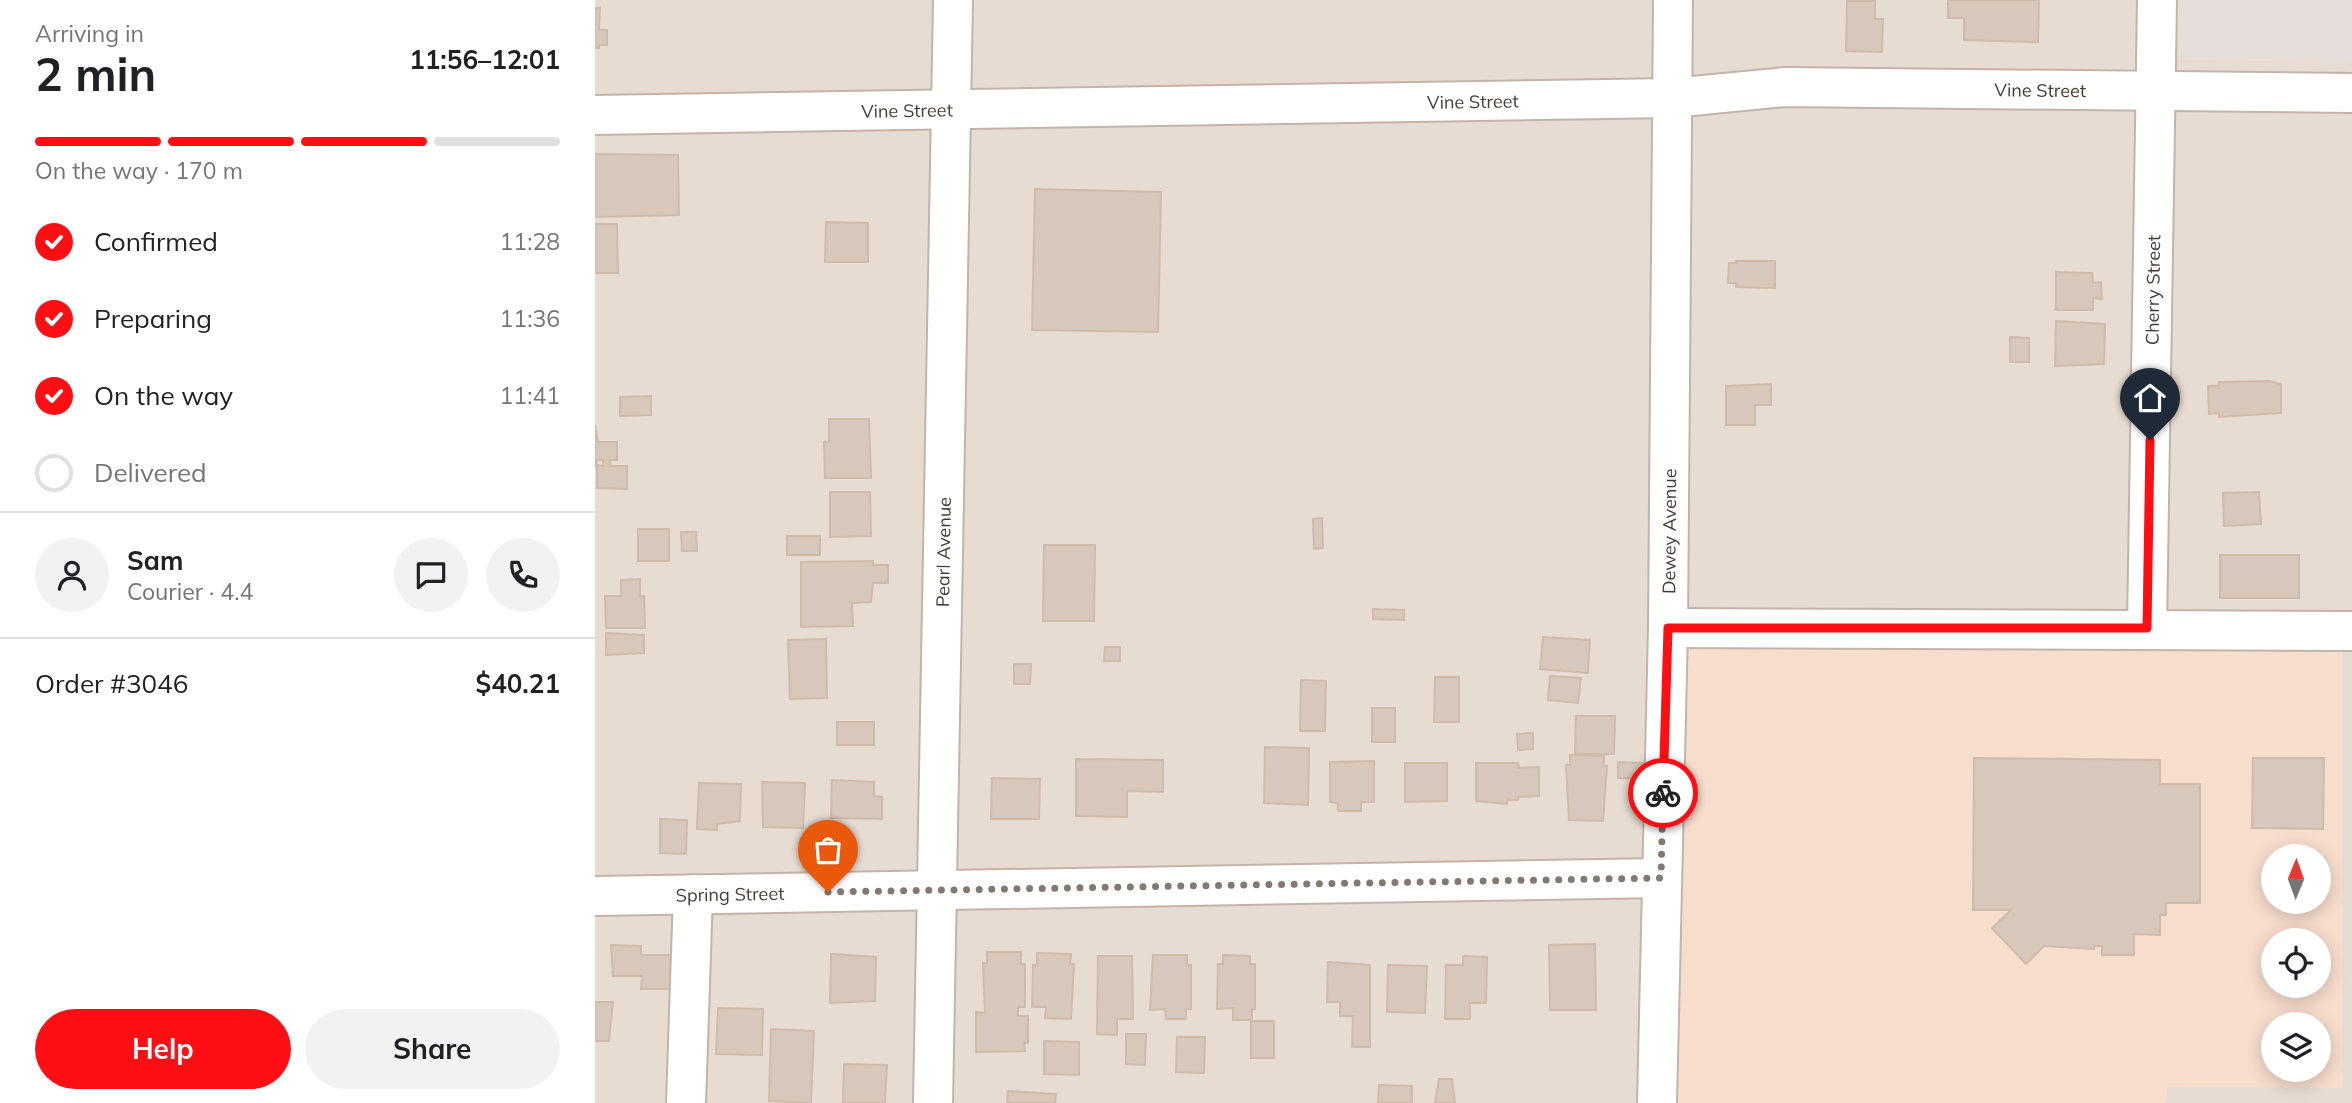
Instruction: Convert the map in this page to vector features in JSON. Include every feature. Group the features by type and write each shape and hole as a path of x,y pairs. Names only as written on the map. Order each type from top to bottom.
{"street":[{"name":"Pearl Avenue","path":"933,1103 953,0"},
{"name":"Dewey Avenue","path":"1657,1103 1668,628 1673,0"},
{"name":"Cherry Street","path":"2147,628 2157,0"},
{"name":"Vine Street","path":"595,115 951,107 1672,98 1785,87 2352,93"},
{"path":"1668,628 2147,628 2352,631"},
{"name":"Spring Street","path":"595,896 1661,878"},
{"path":"686,1103 693,894"}],"shaded area":[{"path":"595,0 2164,0 2164,58 2352,61 2352,1103 2166,1103 2167,1087 2342,1087 2342,646 1671,1103 595,1103"},
{"path":"2164,0 2352,0 2352,61 2164,58"},
{"path":"2342,645 2342,1088 2167,1087 2166,1103 1671,1103 1678,648"}],"building":[{"path":"1948,0 2039,0 2038,42 1964,40 1964,18 1948,18"},
{"path":"1847,1 1875,1 1875,19 1883,19 1882,52 1846,51"},
{"path":"595,8 600,8 599,30 607,30 607,45 599,45 599,48 595,48"},
{"path":"595,154 678,155 679,215 595,217"},
{"path":"1035,189 1161,192 1158,332 1032,330"},
{"path":"826,222 868,223 868,262 825,262"},
{"path":"595,224 617,224 618,273 595,273"},
{"path":"1775,261 1775,288 1736,287 1736,283 1728,283 1729,263"},
{"path":"2056,272 2092,273 2093,283 2101,282 2102,299 2093,298 2093,310 2056,310"},
{"path":"2056,321 2105,324 2104,364 2055,366"},
{"path":"2010,337 2029,338 2029,362 2010,362"},
{"path":"2269,381 2281,384 2281,413 2219,417 2219,413 2209,414 2208,386 2219,386 2219,382"},
{"path":"1771,384 1771,405 1755,405 1755,425 1726,425 1726,386"},
{"path":"651,396 651,415 620,416 620,397"},
{"path":"829,419 869,419 871,478 825,478 824,442 829,442"},
{"path":"595,425 598,442 617,442 617,460 610,460 610,466 627,466 627,489 597,488 597,465 603,466 603,460 597,460 595,468"},
{"path":"830,492 870,492 871,536 830,537"},
{"path":"2259,492 2261,524 2224,526 2223,493"},
{"path":"1322,518 1323,548 1314,549 1313,519"},
{"path":"638,529 669,529 669,561 638,561"},
{"path":"681,532 696,532 697,551 682,551"},
{"path":"787,536 820,536 820,555 787,555"},
{"path":"1044,545 1095,545 1094,621 1043,621"},
{"path":"2220,555 2299,555 2299,598 2220,598"},
{"path":"873,561 873,565 888,565 888,583 873,583 871,602 852,603 853,626 801,627 801,562"},
{"path":"640,579 640,596 644,596 645,628 606,628 605,596 621,596 621,580"},
{"path":"1373,609 1404,610 1404,620 1373,619"},
{"path":"606,633 644,635 644,653 606,655"},
{"path":"1543,637 1590,640 1588,673 1540,669"},
{"path":"826,639 827,698 790,699 788,640"},
{"path":"1105,647 1120,647 1120,661 1104,661"},
{"path":"1014,664 1031,664 1030,684 1014,684"},
{"path":"1550,676 1581,678 1578,703 1548,700"},
{"path":"1435,677 1459,677 1459,722 1434,722"},
{"path":"1301,680 1326,681 1325,731 1300,731"},
{"path":"1372,708 1395,708 1395,742 1372,742"},
{"path":"1576,716 1615,716 1614,754 1575,754"},
{"path":"837,722 874,722 874,745 837,745"},
{"path":"1533,733 1533,749 1518,750 1517,734"},
{"path":"1265,747 1309,748 1308,805 1264,803"},
{"path":"1570,755 1604,756 1604,766 1607,766 1603,821 1569,820 1566,765 1570,765"},
{"path":"1974,758 2160,760 2160,784 2200,784 2200,903 2166,903 2166,915 2160,915 2160,935 2134,934 2134,955 2102,955 2102,946 2094,946 2094,949 2044,946 2026,964 1992,928 2011,910 1973,910"},
{"path":"2253,758 2324,758 2323,829 2252,828"},
{"path":"1076,759 1163,760 1163,792 1127,791 1127,817 1076,816"},
{"path":"1374,761 1374,802 1361,802 1361,811 1338,811 1338,803 1330,802 1330,762"},
{"path":"1618,762 1647,763 1647,779 1618,778"},
{"path":"1405,763 1447,763 1447,801 1405,802"},
{"path":"1476,763 1518,763 1519,768 1539,767 1539,796 1518,797 1518,800 1507,800 1507,804 1476,801"},
{"path":"992,778 1040,779 1039,819 991,819"},
{"path":"832,780 874,782 874,796 882,797 882,819 831,818"},
{"path":"762,782 805,783 803,828 763,827"},
{"path":"699,783 741,784 740,821 717,824 717,830 697,829"},
{"path":"660,819 687,820 686,854 660,853"},
{"path":"1595,944 1596,1010 1550,1010 1549,945"},
{"path":"611,945 641,946 641,955 679,955 678,989 641,989 642,976 613,976"},
{"path":"987,952 1021,952 1021,964 1025,964 1025,1007 1018,1007 1018,1016 1028,1016 1028,1043 1024,1043 1025,1051 976,1052 976,1012 985,1013 983,963 987,963"},
{"path":"1037,953 1071,954 1070,964 1074,964 1071,1019 1045,1018 1046,1007 1032,1007 1033,965 1037,965"},
{"path":"831,954 876,957 875,1001 830,1003"},
{"path":"1153,955 1187,955 1187,965 1191,965 1191,1009 1186,1009 1186,1019 1166,1019 1165,1009 1150,1010"},
{"path":"1223,955 1250,956 1250,964 1255,964 1255,1009 1252,1009 1252,1020 1233,1020 1233,1008 1217,1009 1218,964 1223,964"},
{"path":"1098,956 1132,956 1133,1019 1117,1019 1117,1035 1097,1034"},
{"path":"1463,956 1487,957 1486,1003 1470,1003 1470,1019 1445,1019 1446,965 1463,965"},
{"path":"1328,962 1370,965 1370,1047 1352,1047 1353,1016 1340,1016 1340,1002 1327,1002"},
{"path":"1388,965 1427,966 1425,1013 1387,1012"},
{"path":"595,1002 613,1002 609,1041 595,1041"},
{"path":"718,1008 763,1009 762,1055 716,1054"},
{"path":"1251,1021 1274,1021 1274,1058 1251,1058"},
{"path":"771,1029 814,1031 811,1103 769,1101"},
{"path":"1126,1034 1146,1034 1145,1065 1126,1064"},
{"path":"1177,1037 1205,1037 1204,1073 1176,1072"},
{"path":"1044,1041 1079,1042 1079,1075 1044,1074"},
{"path":"844,1064 887,1065 885,1103 843,1103"},
{"path":"1439,1079 1452,1079 1455,1103 1435,1103"},
{"path":"1379,1085 1412,1086 1412,1103 1378,1103"},
{"path":"1008,1091 1056,1094 1055,1103 1007,1103"}],"way so far":[{"path":"828,892 1661,878 1663,793"}],"route":[{"path":"1663,793 1668,628 2147,628 2150,440"}]}
